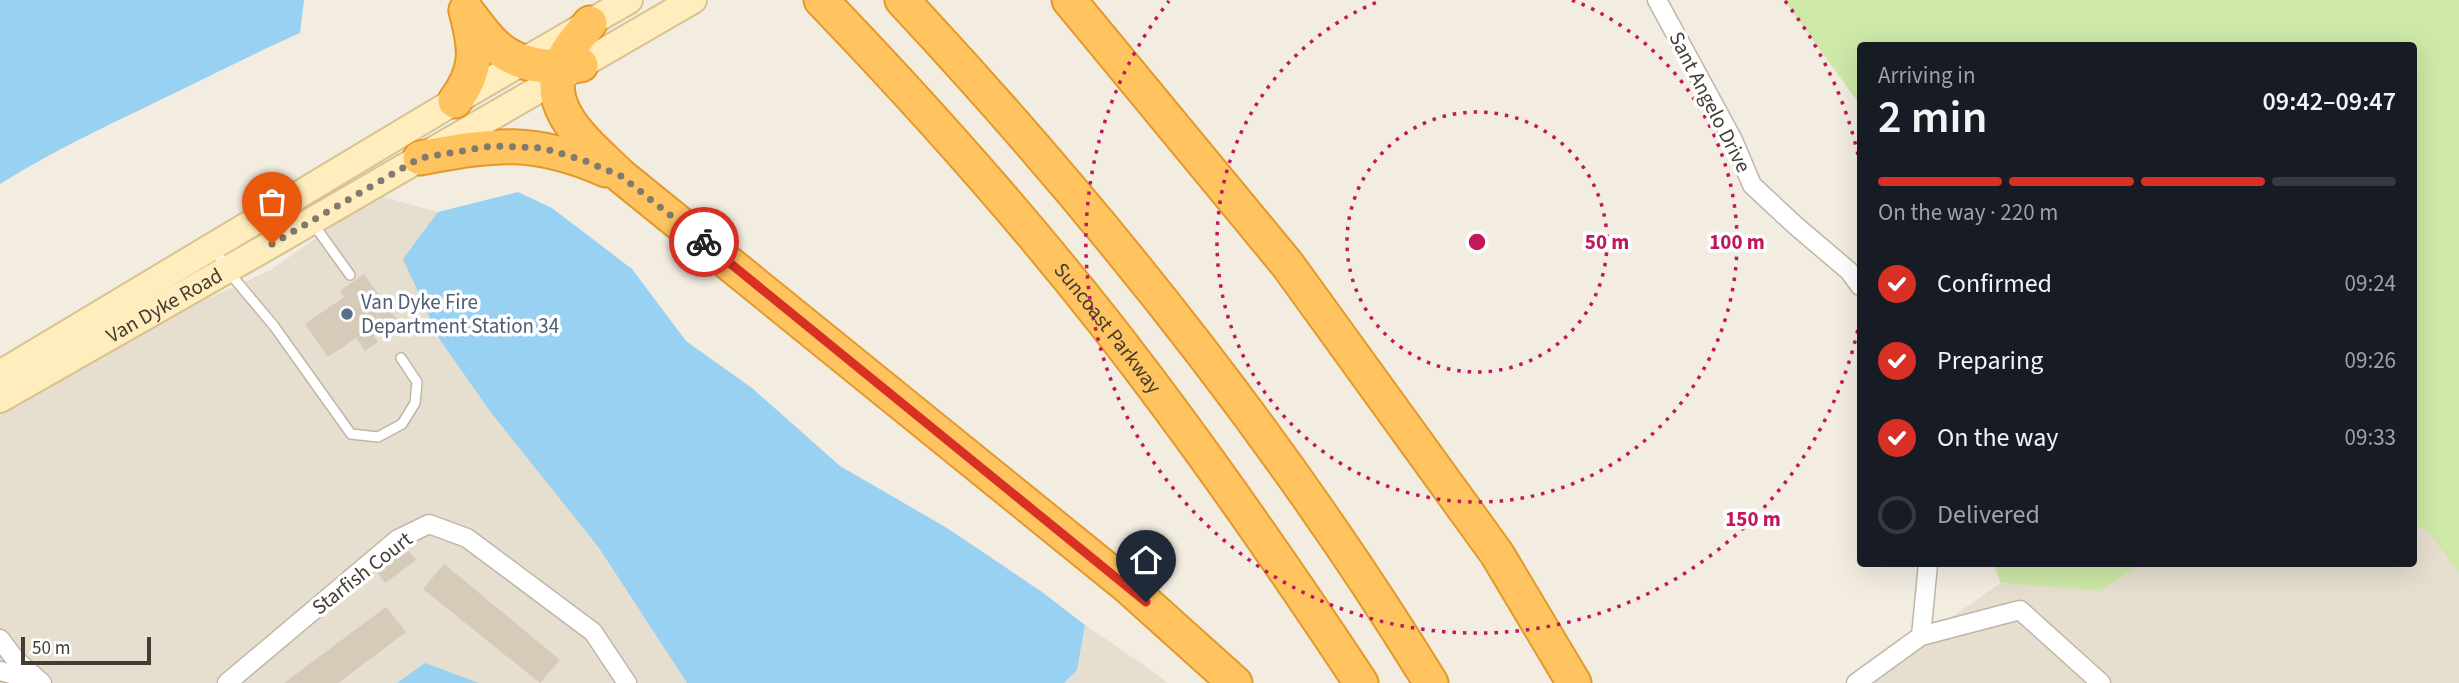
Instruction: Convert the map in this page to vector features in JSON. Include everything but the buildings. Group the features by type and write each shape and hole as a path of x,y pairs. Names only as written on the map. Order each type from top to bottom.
{"highway":[{"name":"Suncoast Parkway","path":"821,0 957,147 1103,321 1196,443 1361,683"},
{"path":"902,0 1009,117 1176,320 1334,536 1431,683"},
{"path":"1069,0 1287,264 1497,554 1574,683"},
{"path":"464,5 496,46 523,61 566,70"},
{"path":"455,101 469,79 473,63 474,39 464,5"},
{"path":"590,23 570,47 566,70 561,107 575,132 621,176 1126,585 1235,683"},
{"path":"420,158 492,146 542,148 575,157 621,176"}],"main road":[{"name":"Van Dyke Road","path":"0,374 455,101 629,0"},
{"name":"Van Dyke Road","path":"0,399 311,222 566,70 693,0"}],"street":[{"name":"Sant Angelo Drive","path":"1657,0 1733,140 1752,185 1849,271 1857,282"},
{"name":"Starfish Court","path":"227,683 398,540 429,524 467,538 593,632 627,683"},
{"path":"1921,636 1928,567"},
{"path":"1856,683 1921,636 2020,610 2101,683"},
{"path":"0,639 15,659 42,683"},
{"path":"0,671 42,683"}],"lane":[{"path":"311,222 350,275"},
{"path":"212,246 227,270 274,326 351,434 378,437 402,424 415,403 417,382 401,358"}],"shaded area":[{"path":"376,195 438,212 404,259 492,414 599,548 687,683 0,683 0,393 271,270"},
{"path":"2417,526 2459,552 2459,683 1856,683 2001,583 2100,591 2137,567 2417,567"},
{"path":"1085,625 1168,683 1064,683 1077,670"}],"green space":[{"path":"1784,0 2459,0 2459,573 2430,534 2417,526 2417,42 1857,42 1857,101"},
{"path":"1994,567 2137,567 2100,591 2001,583"}],"water":[{"path":"0,0 304,0 300,33 92,133 0,184"},
{"path":"518,192 552,208 632,269 686,341 752,388 840,466 947,528 1042,592 1085,625 1077,670 1064,683 687,683 599,548 492,414 440,340 403,259 438,212"},
{"path":"425,663 479,683 397,683"}],"way so far":[{"path":"272,244 420,158 492,146 542,148 567,154 621,176 704,242"}],"place":[{"name":"Van Dyke Fire Department Station 34","path":"347,314"}],"route":[{"path":"704,242 1146,602"}]}
